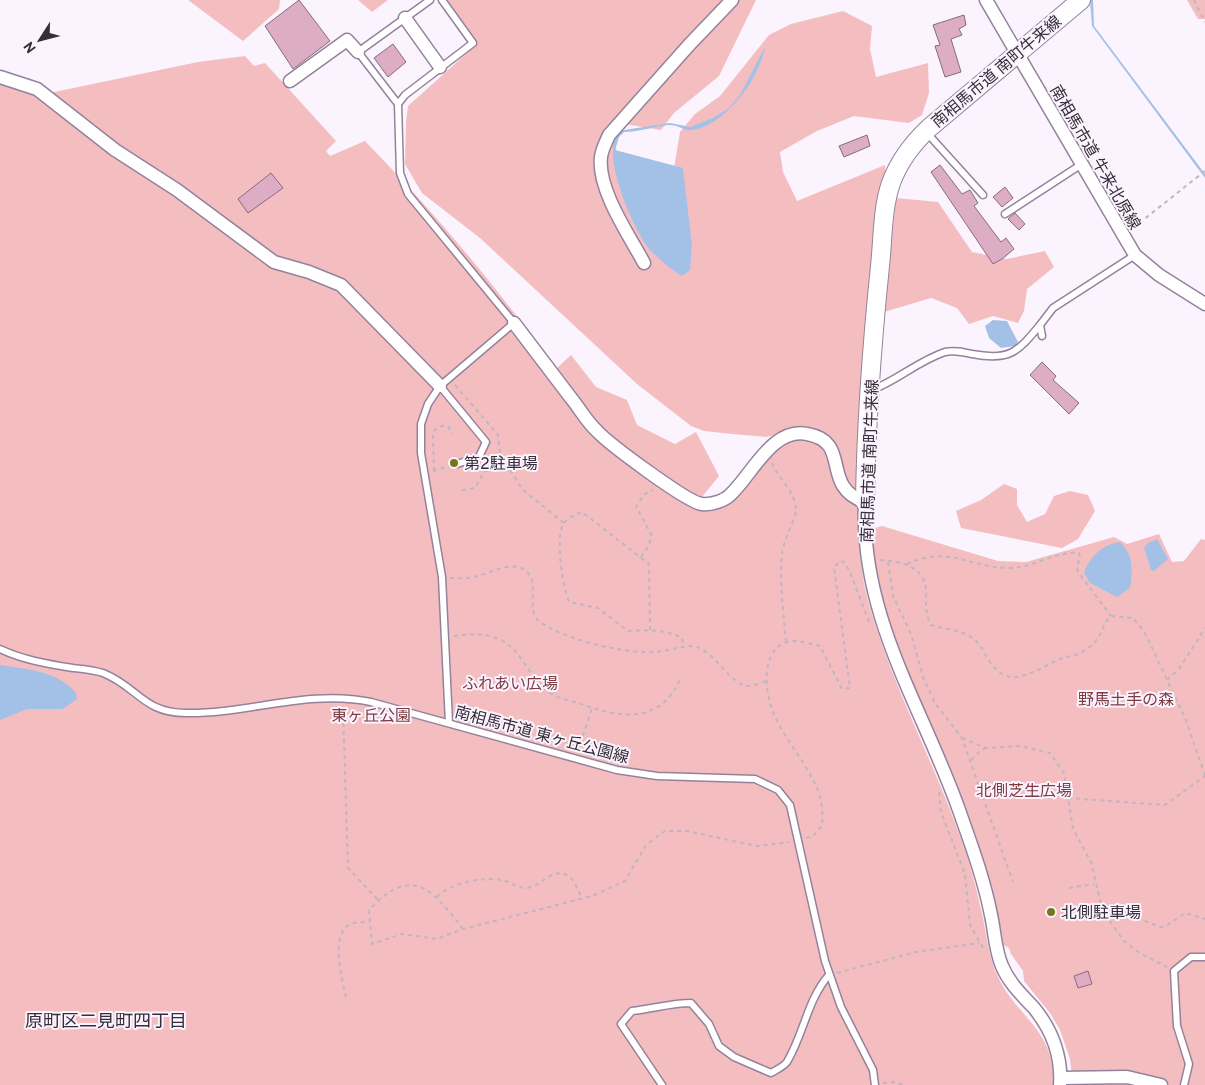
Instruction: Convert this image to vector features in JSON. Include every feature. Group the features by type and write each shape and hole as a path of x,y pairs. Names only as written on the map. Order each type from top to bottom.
{"street":[{"path":"644,263 617,215 604,182 601,157 605,144 609,136 689,45 732,0"},
{"name":"南相馬市道 牛来北原線","path":"986,0 1135,254 1159,275 1205,304"},
{"name":"南相馬市道 南町牛来線","path":"1060,1082 1059,1057 1052,1037 1036,1011 1014,987 996,953 991,915 958,808 883,630 867,561 864,528 877,294 888,195 902,159 926,131 1081,0"},
{"path":"405,18 440,67"},
{"path":"290,80 347,40 358,52"},
{"path":"0,77 37,89 115,150 177,190 274,262 310,272 341,285 444,382"},
{"path":"514,323 597,432 670,486 701,504 716,502 730,496 764,455 781,439 794,434 804,433 824,439 834,453 841,484 846,492 865,502"},
{"path":"1060,1082 1127,1078 1161,1085"}],"lane":[{"path":"430,0 358,52 398,104 400,173 408,194 514,323 444,382 428,404 421,424 419,438 442,577 449,723"},
{"path":"398,104 405,95 473,43 442,0"},
{"path":"926,131 983,195"},
{"path":"1005,214 1082,164"},
{"path":"871,390 947,352 956,351 986,357 1010,355 1020,348 1053,308 1135,254"},
{"path":"1040,325 1042,336"},
{"path":"444,382 486,442 479,458 457,464"},
{"name":"南相馬市道 東ヶ丘公園線","path":"0,649 42,663 100,672 116,679 150,706 169,711 204,713 261,707 304,699 343,698 371,702 617,770 657,776 754,779 778,790 790,805 798,832 829,975 854,1036 873,1070 877,1085"},
{"path":"1184,1085 1189,1072 1177,1026 1174,970 1191,957 1205,957"},
{"path":"662,1085 621,1024 632,1011 652,1009 674,1003 691,1003 709,1024 719,1046 734,1057 771,1073 786,1063 808,1015 814,996 829,975"}],"path":[{"path":"1194,0 1205,22"},
{"path":"1123,236 1205,171"},
{"path":"444,382 498,435 500,454 523,490 564,523"},
{"path":"428,494 435,490 433,432 437,428 448,426 452,434"},
{"path":"764,455 790,489 796,512 784,539 782,556 786,643"},
{"path":"462,490 475,488 484,472 505,462"},
{"path":"641,557 648,547 652,536 636,506 645,494 655,490 663,492 670,486"},
{"path":"650,630 649,564 582,512 564,523 560,533 564,588 569,602 598,608 615,619 628,631 650,630 673,633 682,638 684,648"},
{"path":"907,564 918,559 946,555 1008,568 1030,565 1062,554 1078,553 1080,557 1077,567 1078,572 1111,616 1133,618 1139,623 1191,732 1205,776 1165,805 1068,798"},
{"path":"867,561 888,560 907,564 923,578 926,613 931,625 953,629 977,642 997,671 1005,675 1027,676 1059,660 1078,655 1099,640 1111,616"},
{"path":"888,560 893,596 911,634 926,683 935,703 962,738 1013,882"},
{"path":"442,577 473,578 507,568 519,567 527,572 532,581 532,610 537,620 551,629 630,652 695,647 706,652 740,682 748,686 766,681"},
{"path":"1166,680 1179,669 1205,628"},
{"path":"444,638 473,634 497,638 516,652 547,692 614,715 647,714 667,701 681,677"},
{"path":"343,698 348,868 378,900"},
{"path":"577,759 578,749 592,708"},
{"path":"962,738 986,748"},
{"path":"971,760 981,750 986,748 1020,746 1050,753 1064,772 1073,829 1088,854 1103,912 1124,941 1138,952 1174,970"},
{"path":"437,897 454,884 492,879 526,888 537,885 554,874 562,873 570,877 582,898"},
{"path":"1069,888 1095,884"},
{"path":"372,944 369,910 390,890 402,885 424,888 437,897 463,929"},
{"path":"1100,903 1160,927 1166,926 1185,913 1205,919"},
{"path":"346,998 338,939 343,930 353,923 370,922"},
{"path":"829,975 916,952 979,943"},
{"path":"877,1085 894,1082 904,1085"}],"green space":[{"path":"188,0 280,0 279,9 243,41"},
{"path":"358,0 388,0 372,12"},
{"name":"東ヶ丘公園","path":"447,0 756,0 719,76 674,113 661,130 612,122 618,162 672,180 680,132 695,114 720,96 769,35 791,24 843,11 872,26 870,49 876,77 928,63 929,93 922,115 909,123 854,116 817,131 780,152 783,172 797,201 885,165 886,176 860,473 858,526 863,578 878,634 889,664 965,849 976,888 992,963 1006,991 1042,1038 1052,1066 1053,1085 0,1085 0,83 40,95 198,62 245,56 254,66 265,63 336,141 326,151 330,156 365,141 391,168 488,280 556,369 571,355 596,387 627,400 637,425 675,444 696,432 719,476 702,497 712,496 733,484 778,435 766,437 732,434 704,431 691,426 637,384 480,238 422,193 405,164 408,106 476,45"},
{"path":"1187,0 1205,0 1205,19 1198,19"},
{"path":"896,198 938,202 972,252 1007,259 1045,251 1054,267 1027,289 1024,311 1018,323 993,316 969,324 957,308 931,298 884,312"},
{"path":"1004,484 1017,489 1017,505 1027,522 1045,514 1054,496 1070,491 1088,495 1095,511 1078,539 1062,548 961,528 956,511 981,500"},
{"path":"882,526 998,561 1026,562 1114,537 1127,544 1159,534 1172,562 1184,561 1201,539 1205,540 1205,1085 1073,1085 1070,1059 1060,1030 1050,1013 1024,981 1023,971 1009,948 1002,944 989,881 970,819 894,639 875,565 872,529"}],"water":[{"path":"1090,0 1093,0 1094,26 1205,174 1205,178 1092,26"},
{"path":"765,47 762,60 748,86 739,99 717,119 705,126 692,130 670,125 624,132 619,137 615,150 683,168 692,246 690,270 682,276 652,252 645,243 628,210 620,190 615,169 613,152 616,138 624,130 670,123 690,127 713,118 729,108 740,95"},
{"path":"993,320 1007,321 1018,342 1015,346 1001,348 989,338 985,326"},
{"path":"1157,539 1168,559 1154,571 1151,570 1144,548 1148,543"},
{"path":"1120,542 1130,557 1132,575 1130,588 1117,597 1090,583 1084,573 1089,562 1102,548"},
{"path":"0,665 41,672 51,676 69,686 76,693 77,699 63,709 27,709 0,720"}],"building":[{"path":"299,0 330,41 293,69 265,26"},
{"path":"964,15 966,25 959,29 962,35 951,39 961,72 945,77 935,46 940,45 933,25"},
{"path":"393,44 406,62 388,77 374,58"},
{"path":"867,135 870,146 844,157 839,146"},
{"path":"940,165 962,194 970,190 978,203 974,206 1001,242 1006,238 1014,249 1002,259 993,264 931,172"},
{"path":"271,173 283,188 248,213 238,199"},
{"path":"1005,187 1013,198 1002,207 993,197"},
{"path":"1015,213 1025,224 1019,230 1008,219"},
{"path":"1042,362 1056,376 1053,380 1079,403 1069,414 1030,375"},
{"path":"1088,971 1092,984 1078,988 1074,976"}],"place":[{"name":"第2駐車場","path":"454,463"},
{"name":"北側駐車場","path":"1051,912"}],"district":[{"name":"原町区二見町四丁目","path":"106,1021"}],"park label":[{"name":"ふれあい広場","path":"510,683"},
{"name":"野馬土手の森","path":"1126,699"},
{"name":"北側芝生広場","path":"1024,790"}]}
